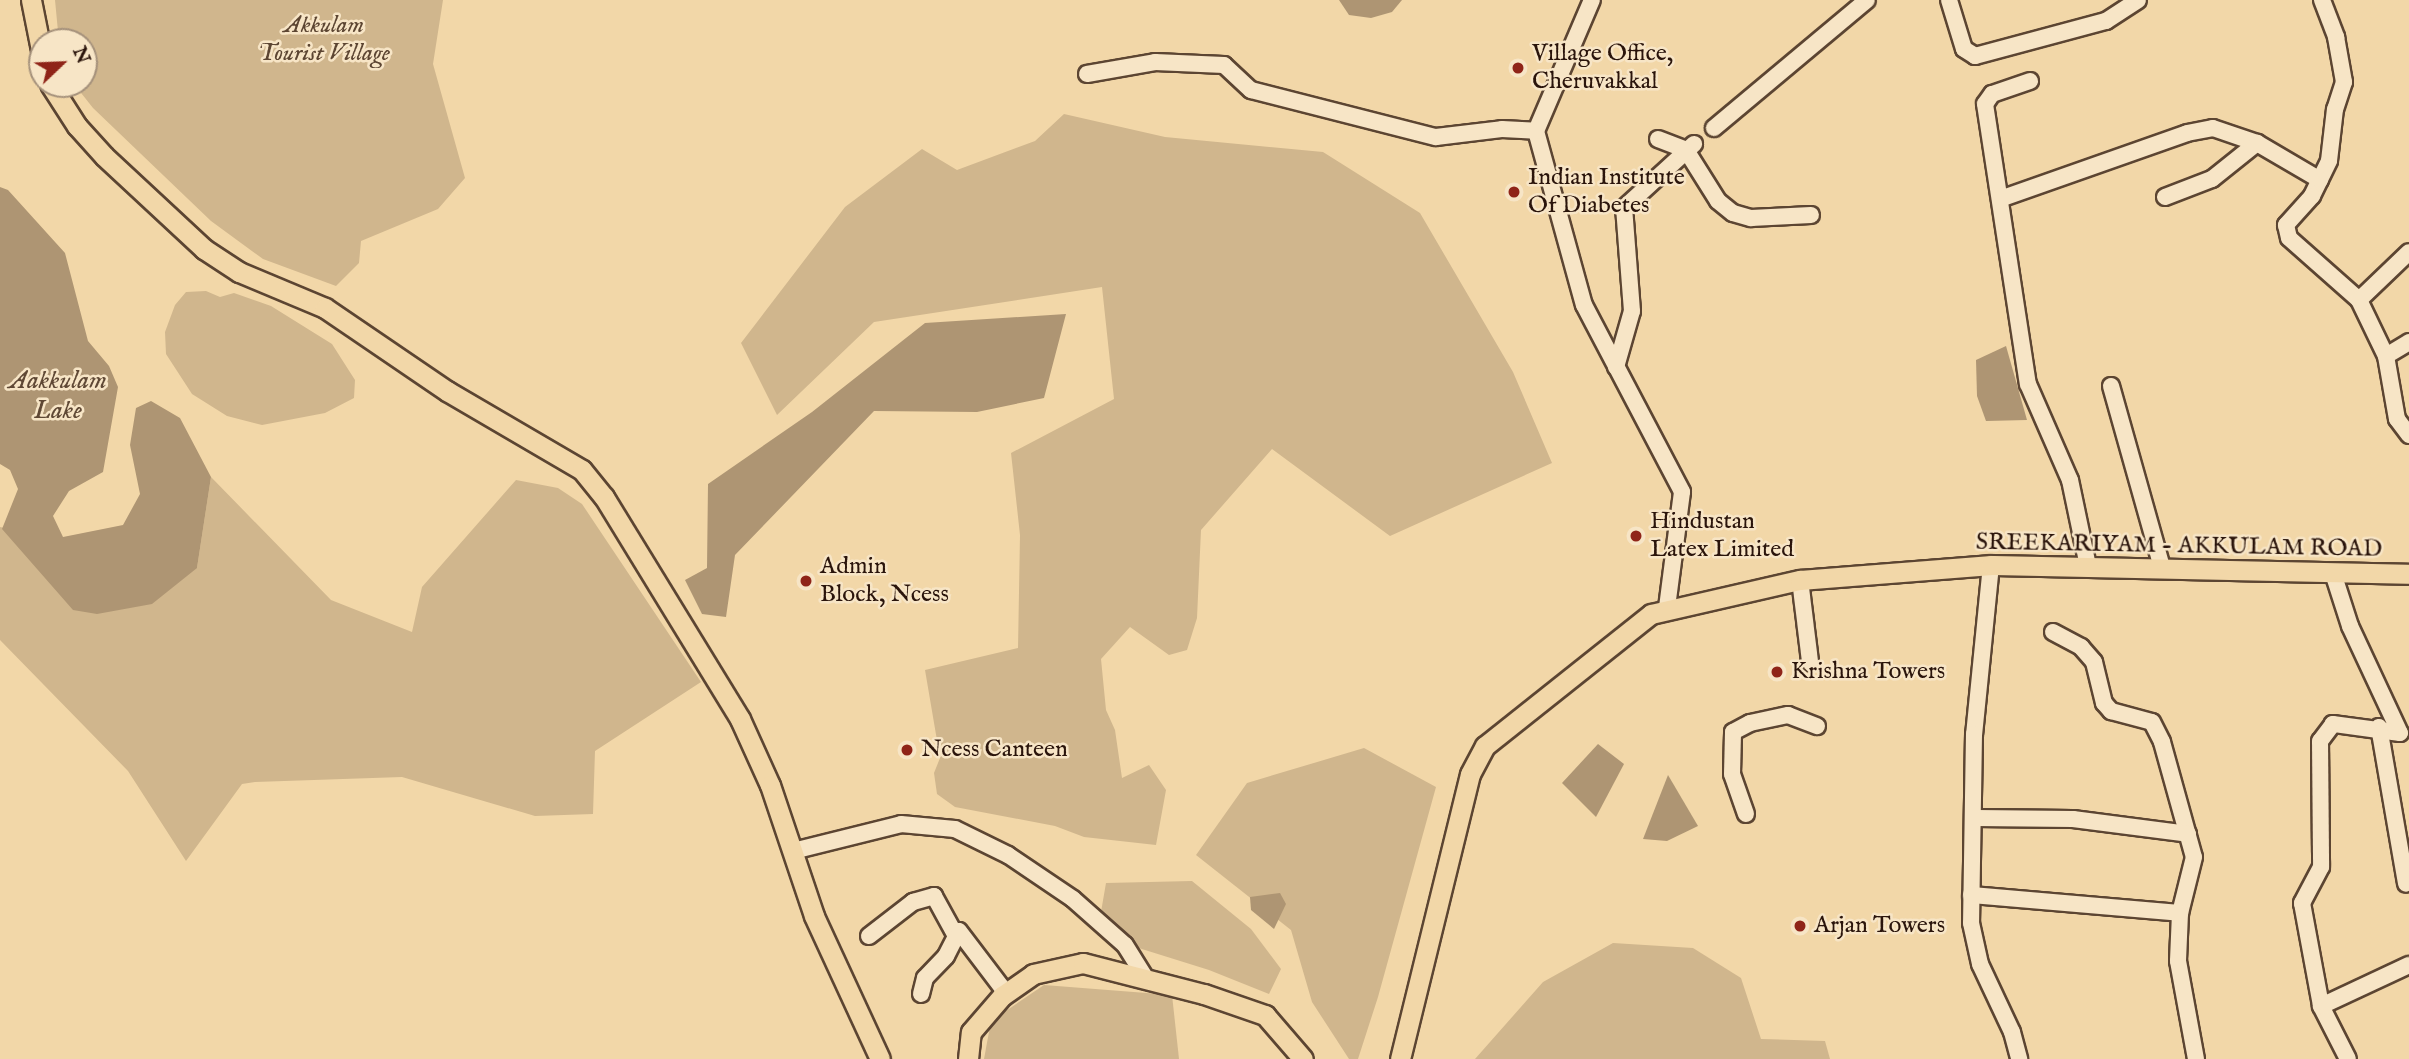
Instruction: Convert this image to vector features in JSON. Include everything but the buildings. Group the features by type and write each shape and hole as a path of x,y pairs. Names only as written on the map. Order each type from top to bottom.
{"main road":[{"path":"31,0 37,28"},
{"path":"59,98 77,126 104,156 204,249 239,272 325,308 447,391 582,470 604,497 740,719 770,785 814,916 880,1059"},
{"name":"SREEKARIYAM - AKKULAM ROAD","path":"1400,1059 1471,774 1485,746 1631,625 1667,608 1800,580 1991,565 2409,573"},
{"path":"968,1059 971,1032 1006,993 1032,974 1083,964 1146,979 1265,1015 1303,1059"}],"street":[{"path":"1592,0 1536,131 1584,305 1682,492 1667,608"},
{"path":"1714,128 1867,0"},
{"path":"1949,0 1964,50 1971,56 2106,21 2138,0"},
{"path":"2322,0 2336,37 2344,82 2335,109 2329,161 2320,180 2286,225 2289,238 2359,300 2386,356 2397,419 2409,435"},
{"path":"1087,74 1155,62 1224,65 1251,90 1436,137 1502,129 1536,131"},
{"path":"2031,81 1992,94 1985,104 2028,384 2070,480 2088,566"},
{"path":"2000,199 2200,129 2223,129 2257,143 2320,180"},
{"path":"1658,139 1690,147 1718,201 1733,213 1751,218 1811,215"},
{"path":"2165,197 2212,179 2257,143"},
{"path":"1616,367 1632,311 1624,208 1690,147"},
{"path":"2359,300 2409,251"},
{"path":"2386,356 2409,342"},
{"path":"2111,386 2162,567"},
{"path":"1991,565 1975,734 1976,818 1971,923 1980,964 2012,1032 2018,1059"},
{"path":"2333,573 2350,626 2405,735"},
{"path":"1800,580 1810,662"},
{"path":"2053,632 2081,647 2094,662 2104,703 2110,711 2152,722 2194,857 2180,913 2181,987 2196,1059"},
{"path":"1746,814 1732,774 1733,732 1788,715 1817,726"},
{"path":"2348,1059 2322,1006 2302,903 2321,867 2320,741 2333,724 2379,727 2405,735"},
{"path":"2379,727 2406,884"},
{"path":"1976,818 2087,820 2188,834"},
{"path":"793,851 901,824 927,823 955,829 1008,855 1073,899 1125,945 1146,979"},
{"path":"1972,895 2180,913"},
{"path":"869,936 913,902 934,896 956,936"},
{"path":"921,994 925,978 959,931 1006,993"},
{"path":"2322,1006 2409,965"}],"green space":[{"name":"Akkulam Tourist Village","path":"55,0 443,0 433,64 465,178 438,209 361,241 359,263 336,286 263,259 211,221 85,98 98,98 98,28 58,28"},
{"path":"1064,114 1165,137 1323,152 1420,213 1513,372 1552,463 1390,536 1272,449 1201,530 1197,618 1187,650 1169,655 1130,627 1101,659 1106,710 1115,730 1122,778 1149,765 1166,790 1156,845 1084,837 1055,826 955,807 937,794 934,773 940,758 925,670 1018,648 1020,535 1011,453 1114,399 1102,287 874,322 777,415 741,343 845,207 922,149 957,170 1035,141"},
{"path":"206,291 220,297 234,293 271,306 332,344 355,380 354,398 325,413 262,425 227,416 192,394 166,354 165,332 175,305 186,292"},
{"path":"211,477 331,600 412,632 422,587 516,480 558,488 582,504 701,682 595,751 593,814 535,816 402,777 255,782 242,784 186,861 128,771 0,640 0,527 197,568"},
{"path":"1364,748 1436,787 1378,997 1358,1059 1349,1059 1312,1002 1291,930 1196,855 1247,783"},
{"path":"1192,881 1251,929 1281,969 1269,994 1209,970 1097,935 1106,883"},
{"path":"1613,943 1693,948 1741,978 1761,1039 1825,1041 1830,1059 1475,1059 1543,982"},
{"path":"1044,985 1172,995 1179,1059 984,1059 991,1021"}],"water":[{"path":"1339,0 1402,0 1392,12 1371,18 1349,15"},
{"name":"Aakkulam Lake","path":"0,187 8,190 65,253 88,341 109,366 118,387 103,472 69,491 53,516 63,537 123,525 140,494 130,445 136,408 151,401 180,418 211,477 197,568 152,604 97,614 73,610 2,529 18,489 10,470 0,464"},
{"path":"1066,314 1044,398 977,412 874,411 735,555 726,617 702,614 685,580 707,568 708,484 812,412 925,323"},
{"path":"2006,346 2027,420 1986,421 1977,396 1976,360"},
{"path":"1598,744 1624,764 1596,817 1562,783"},
{"path":"1668,775 1698,826 1667,841 1643,839"},
{"path":"1280,893 1286,904 1274,929 1251,910 1250,897"}],"place":[{"name":"Village Office, Cheruvakkal","path":"1518,68"},
{"name":"Indian Institute Of Diabetes","path":"1514,192"},
{"name":"Hindustan Latex Limited","path":"1636,536"},
{"name":"Admin Block, Ncess","path":"806,581"},
{"name":"Krishna Towers","path":"1777,672"},
{"name":"Ncess Canteen","path":"907,750"},
{"name":"Arjan Towers","path":"1800,926"}]}
